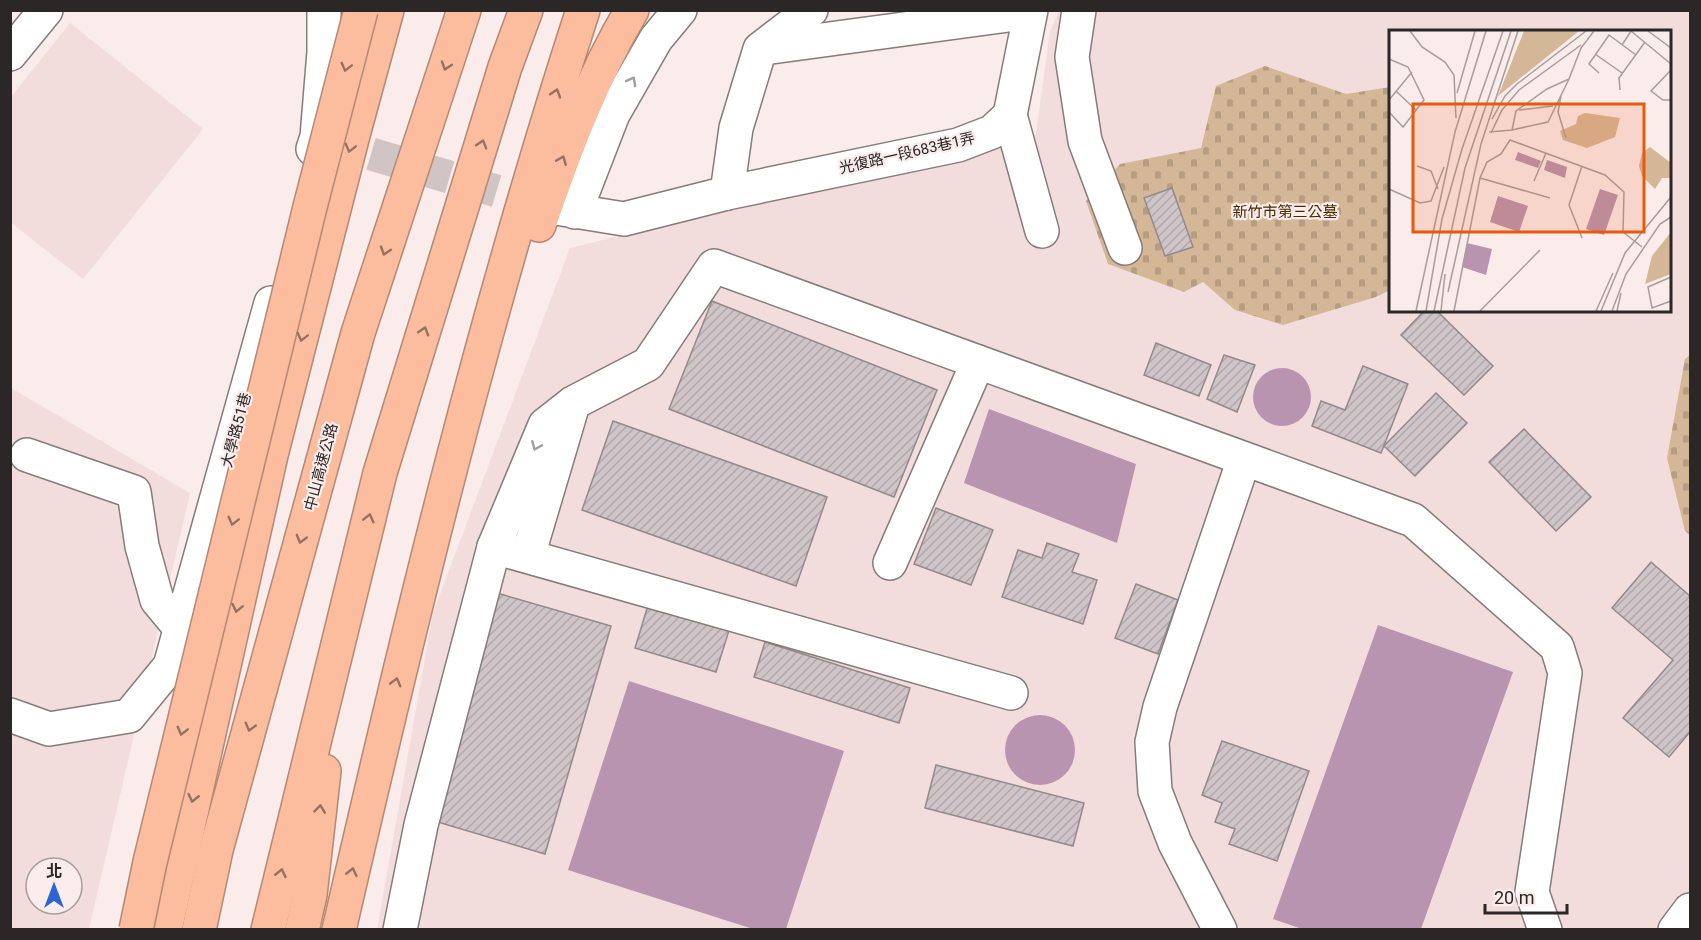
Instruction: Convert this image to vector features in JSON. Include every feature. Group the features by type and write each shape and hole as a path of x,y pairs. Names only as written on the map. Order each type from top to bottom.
{"highway":[{"path":"136,930 150,862 360,10"},
{"path":"165,930 272,455 387,10"},
{"name":"中山高速公路","path":"199,930 216,850 358,333 464,10"},
{"path":"268,930 380,473 505,67 526,10"},
{"path":"339,930 393,696 505,270 583,10"},
{"path":"446,493 559,168 610,48 632,10"},
{"path":"302,930 310,895 340,636"}],"street":[{"path":"14,43 46,10"},
{"name":"大學路51巷","path":"10,715 49,729 129,716 170,666 316,137 324,52 324,10"},
{"name":"光復路一段683巷1弄","path":"680,10 656,39 613,114 566,210 624,219 728,193 958,145 992,132 1010,115"},
{"path":"728,193 736,128 760,48 811,10"},
{"path":"1079,10 1072,57 1085,141 1125,248"},
{"path":"760,48 1030,11 1010,115 1042,231"},
{"path":"400,930 421,825 494,547 545,424 573,403 648,364 714,266 1413,520 1557,647 1565,673 1532,892 1545,930"},
{"path":"890,563 978,362"},
{"path":"528,556 573,403"},
{"path":"27,455 134,492 142,546 157,600 181,629"},
{"path":"1220,930 1176,843 1155,791 1152,742 1160,706 1244,459"},
{"path":"494,547 1011,693"},
{"path":"1676,930 1690,910"},
{"path":"1676,930 1690,915"}],"shaded area":[{"path":"1059,11 1690,11 1690,929 377,930 433,613 570,248 1036,134 1050,31"},
{"path":"70,23 203,129 83,279 10,222 11,97"},
{"path":"1282,368 1293,370 1306,381 1311,397 1309,408 1298,421 1282,426 1271,424 1258,413 1253,397 1255,386 1266,373"},
{"path":"11,388 190,493 89,929 11,929"},
{"path":"989,409 1136,464 1117,543 964,483"},
{"path":"1378,625 1513,672 1421,929 1302,929 1273,919"},
{"path":"629,681 844,751 786,929 753,929 568,870"},
{"path":"1047,715 1060,721 1069,730 1073,736 1075,750 1073,764 1065,775 1054,783 1033,785 1015,775 1007,764 1005,743 1015,725 1026,717"}],"green space":[{"name":"新竹市第三公墓","path":"1265,66 1346,94 1389,87 1389,290 1376,297 1283,325 1235,310 1203,282 1184,292 1108,264 1086,201 1120,164 1201,148 1216,86"},
{"path":"1690,355 1690,535 1685,531 1667,458 1685,359"}],"building":[{"path":"1172,188 1193,247 1165,256 1144,198"},
{"path":"712,301 937,390 894,497 669,409"},
{"path":"1423,312 1438,312 1493,366 1464,395 1401,335"},
{"path":"1156,343 1211,365 1199,396 1144,375"},
{"path":"1224,355 1255,365 1237,412 1207,399"},
{"path":"1363,366 1408,384 1381,453 1312,426 1321,401 1345,410"},
{"path":"1436,393 1467,423 1415,476 1384,446"},
{"path":"613,421 827,497 796,586 582,510"},
{"path":"1524,429 1591,497 1556,531 1489,462"},
{"path":"936,508 993,530 971,585 914,564"},
{"path":"1047,543 1079,554 1072,572 1097,580 1083,624 1002,597 1018,550 1042,558"},
{"path":"1651,562 1690,596 1690,732 1669,757 1623,718 1673,660 1612,608"},
{"path":"1136,584 1178,600 1158,654 1115,638"},
{"path":"497,593 611,626 545,854 431,820"},
{"path":"649,602 730,627 716,672 635,648"},
{"path":"765,642 910,688 899,723 754,677"},
{"path":"1222,741 1309,771 1277,861 1229,844 1235,829 1215,822 1222,803 1202,795"},
{"path":"936,765 1084,803 1073,846 925,808"}],"tunnel":[{"path":"324,140 551,207"}]}
